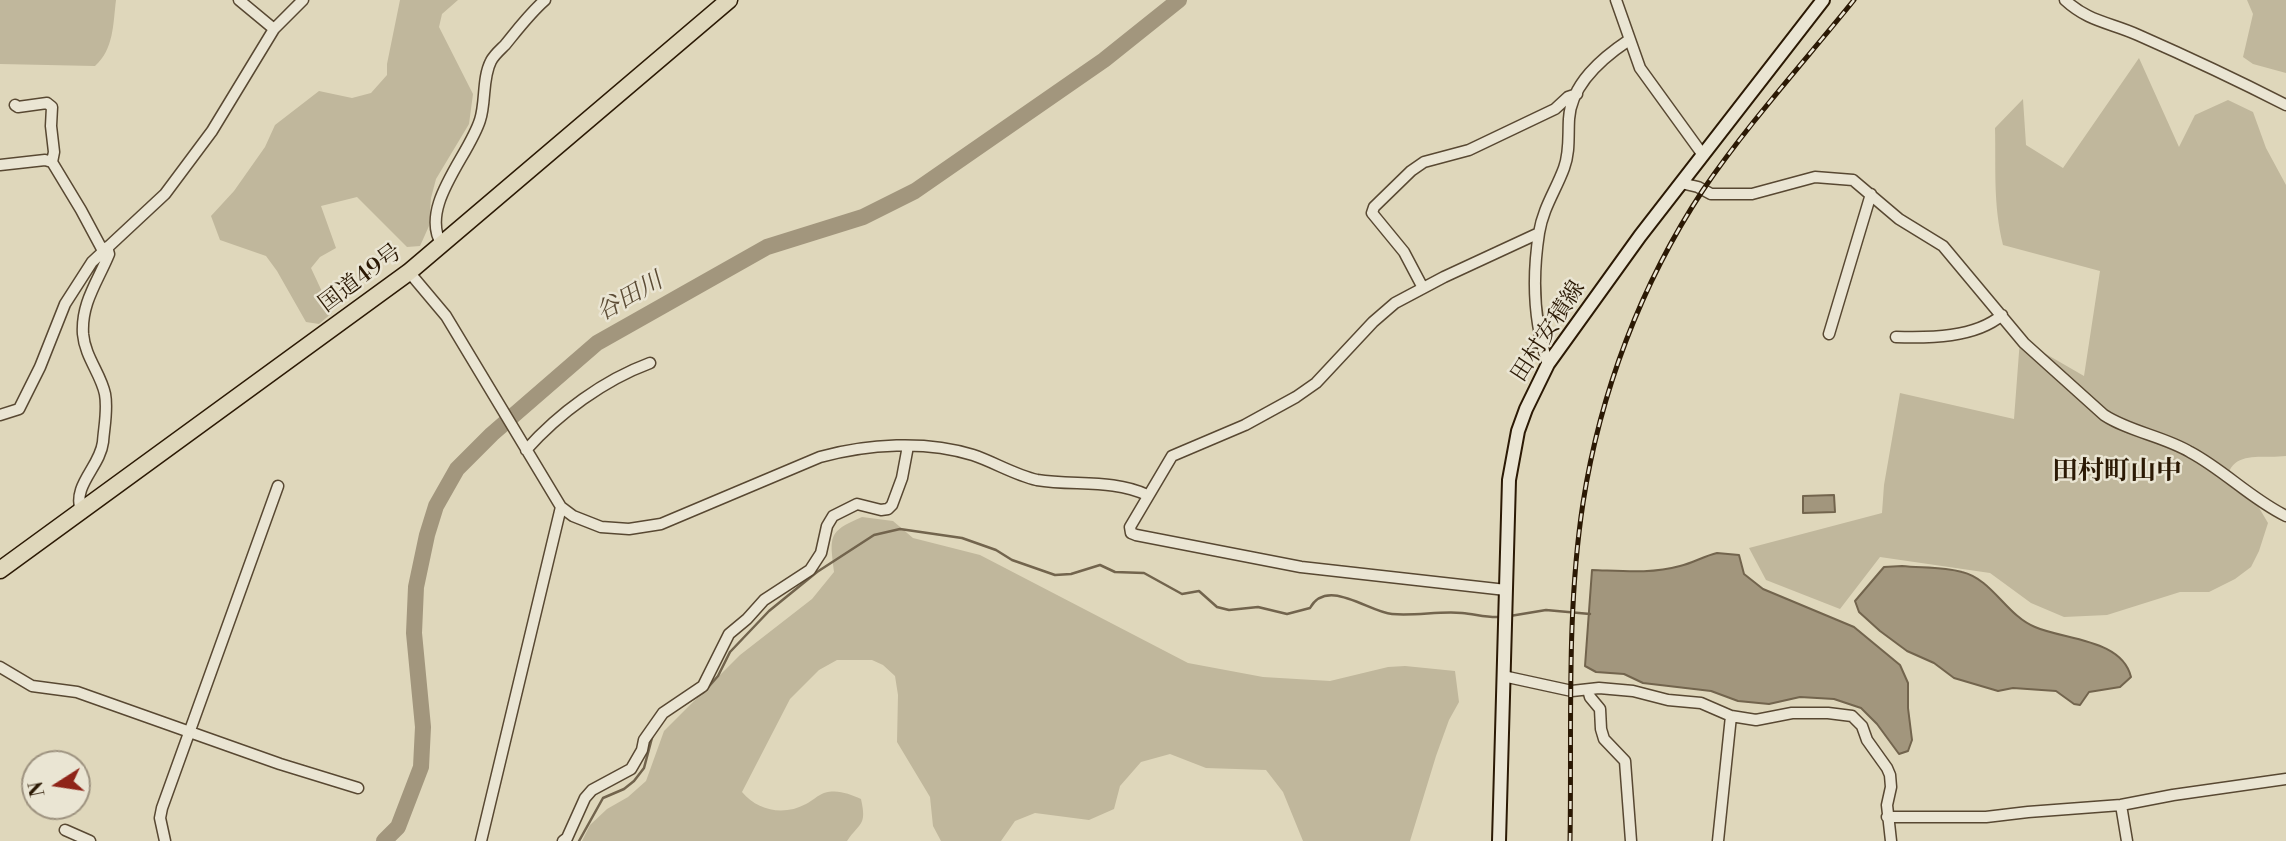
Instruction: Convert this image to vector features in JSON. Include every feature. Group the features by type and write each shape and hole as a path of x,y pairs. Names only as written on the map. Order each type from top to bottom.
{"highway":[{"name":"国道49号","path":"0,570 409,272 729,0"}],"main road":[{"name":"田村安積線","path":"1499,841 1509,480 1526,409 1548,364 1640,236 1822,0"}],"street":[{"path":"239,0 274,29"},
{"path":"0,415 19,409 40,367 65,304 92,262 166,194 212,131 274,29 303,0"},
{"path":"442,245 436,229 438,207 453,171 476,131 489,65 530,14 545,0"},
{"path":"1616,0 1640,68 1703,155"},
{"path":"2065,0 2089,18 2135,33 2286,106"},
{"path":"1548,364 1535,310 1536,253 1544,211 1564,169 1570,112 1577,94 1592,71 1629,40"},
{"path":"1423,288 1404,251 1372,213 1374,207 1424,162 1469,150 1555,109 1568,97 1577,94"},
{"path":"15,105 18,107 47,103 52,107 52,162 109,254 92,286 84,314 85,344 90,363 105,392 106,414 101,451 79,496 81,512"},
{"path":"0,165 45,160 52,162"},
{"path":"1681,183 1711,194 1752,194 1827,176 1853,180 1914,230 1942,246 2024,343 2104,415 2116,423 2170,441 2193,453 2265,505 2286,516"},
{"path":"1829,334 1871,194"},
{"path":"1506,590 1301,568 1136,536 1131,534 1130,527 1172,456 1254,422 1296,397 1316,383 1383,311 1423,288 1539,233"},
{"path":"409,272 446,316 561,507 584,521 601,527 629,529 661,524 820,457 858,450 908,446 956,449 1036,479 1123,486 1147,495"},
{"path":"1896,337 1928,338 1972,331 1992,324 2002,315"},
{"path":"526,449 541,433 582,401 627,372 650,363"},
{"path":"563,841 592,790 631,769 642,750 644,740 663,713 703,686 729,634 747,620 764,600 810,570 821,553 827,526 833,516 857,504 881,510 892,505 902,478 908,446"},
{"path":"165,841 161,812 278,486"},
{"path":"481,841 561,507"},
{"path":"0,667 32,686 77,692 280,764 358,788"},
{"path":"1503,676 1572,691 1599,688 1633,691 1668,700 1695,702 1731,716 1756,720 1792,713 1852,716 1862,726 1867,740 1890,775 1891,787 1886,805 1891,841"},
{"path":"1588,690 1600,709 1604,739 1625,761 1631,841"},
{"path":"1718,841 1731,716"},
{"path":"1887,817 1986,817 2122,805 2286,779"},
{"path":"2122,805 2127,841"},
{"path":"65,830 90,841"}],"shaded area":[{"path":"0,0 116,0 112,36 106,52 95,66 0,64"},
{"path":"400,0 458,0 442,14 439,27 473,94 469,124 436,179 431,198 429,226 420,246 407,247 357,197 321,206 336,248 320,257 311,268 332,313 319,324 306,322 266,256 220,240 211,216 234,191 265,147 275,125 319,91 352,98 371,93 387,75"},
{"path":"2247,0 2286,0 2286,73 2253,64 2243,57 2253,14"},
{"path":"2139,58 2179,147 2195,115 2228,100 2253,112 2266,148 2286,185 2286,456 2241,460 2229,471 2227,481 2233,489 2258,506 2268,523 2251,567 2235,579 2209,592 2180,592 2107,615 2064,617 2031,603 1990,573 1880,557 1840,609 1766,580 1749,548 1882,513 1884,485 1900,393 2014,419 2020,339 2084,376 2100,271 2003,245 1996,201 1995,128 2023,99 2026,145 2063,168"},
{"path":"1834,495 1835,512 1803,513 1803,496"},
{"path":"862,517 893,521 913,538 980,555 1188,663 1263,677 1330,681 1388,667 1455,671 1459,702 1449,720 1436,756 1410,841 1303,841 1283,792 1266,770 1206,768 1170,754 1141,762 1120,786 1114,809 1089,820 1035,813 1015,821 1001,841 941,841 933,826 930,797 897,742 898,695 895,676 883,665 872,660 837,660 819,670 790,699 742,792 756,804 772,810 798,808 829,792 861,799 863,819 847,841 582,841 590,825 607,809 628,797 646,781 664,731 740,655 812,599 834,572 833,537 842,527"},
{"path":"1717,553 1739,555 1744,574 1763,589 1854,627 1900,665 1908,683 1912,740 1908,751 1899,754 1877,724 1861,708 1834,699 1800,697 1769,704 1738,701 1711,691 1643,683 1624,674 1596,672 1585,666 1592,570 1669,569"},
{"path":"1884,567 1947,569 1973,576 2025,622 2105,648 2126,664 2131,677 2120,687 2089,692 2080,705 2074,704 2056,691 2013,688 1998,691 1954,678 1934,663 1907,651 1859,612 1855,601"}],"waterway":[{"name":"谷田川","path":"384,841 398,827 421,767 423,727 414,633 416,587 436,506 457,469 492,434 597,343 767,247 863,217 915,191 1104,60 1179,0"},
{"path":"679,708 704,692 718,676 730,652 769,611 817,572 874,535 900,529 962,538 1055,575 1071,574 1100,565 1115,572 1144,573 1182,594 1199,591 1217,607 1229,610 1258,607 1287,614 1310,608 1317,599 1337,596 1392,614 1453,613 1500,617"},
{"path":"1510,616 1546,610 1590,614"},
{"path":"579,841 603,798 624,789 644,768 653,734"}],"railway":[{"path":"1570,841 1574,587 1590,462 1612,380 1626,340 1660,263 1703,190 1757,118 1854,0"}],"district":[{"name":"田村町山中","path":"2117,473"}]}
